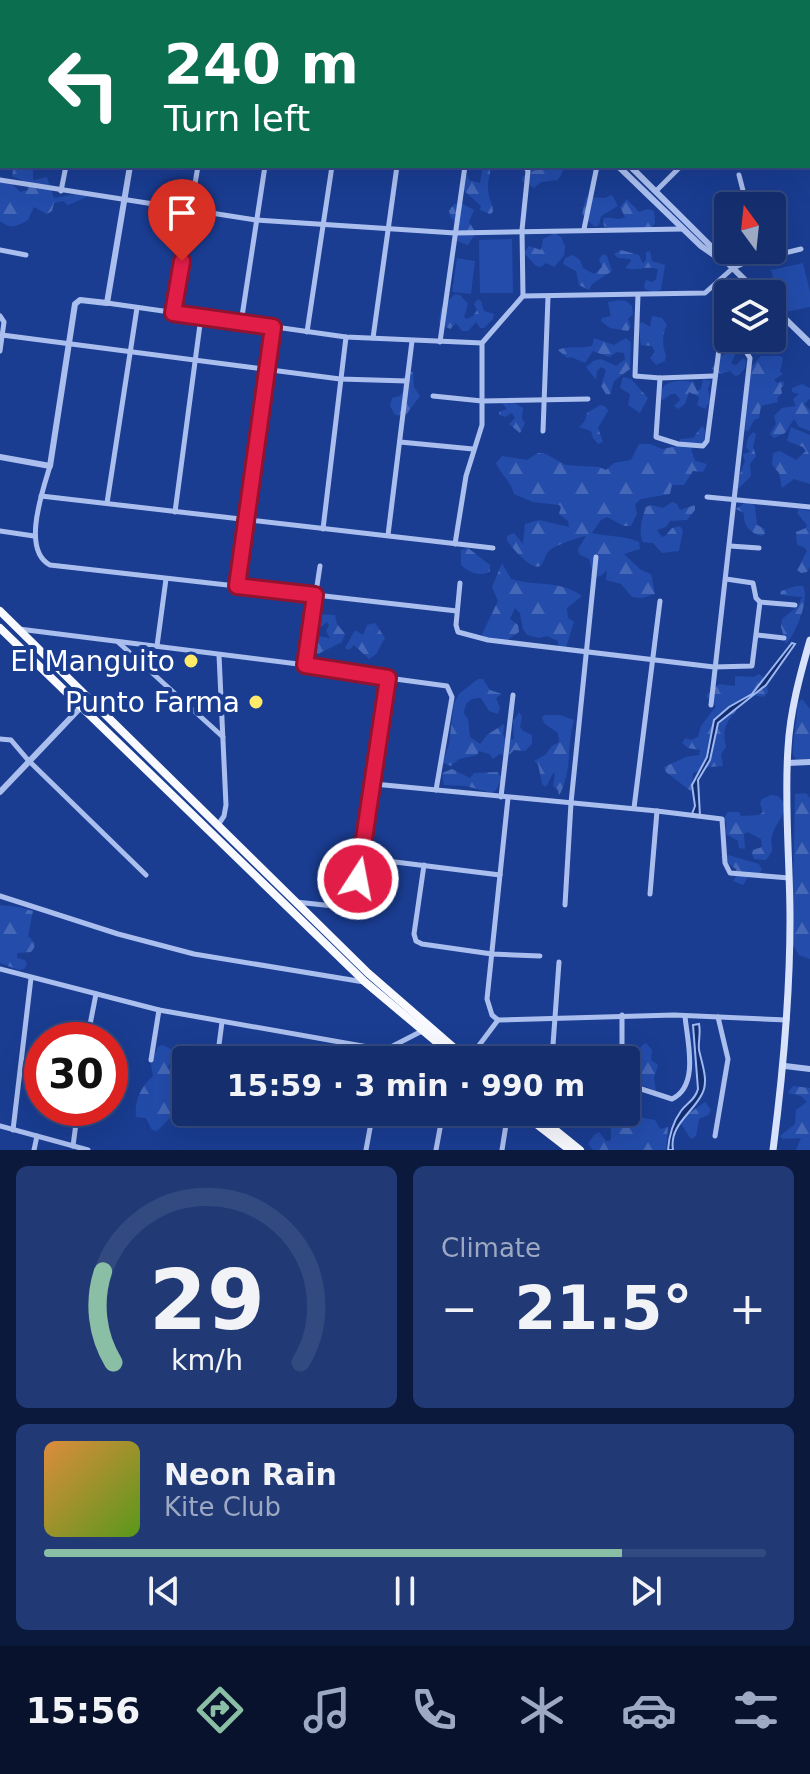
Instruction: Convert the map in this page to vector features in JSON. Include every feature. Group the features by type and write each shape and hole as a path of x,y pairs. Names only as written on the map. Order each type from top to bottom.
{"highway":[{"path":"0,611 444,1046"},
{"path":"0,628 365,982 441,1046"},
{"path":"538,1126 566,1149"},
{"path":"550,1126 580,1150"}],"main road":[{"path":"773,1150 785,1066 787,1020 787,763 791,722 810,640"}],"street":[{"path":"61,191 66,168"},
{"path":"107,303 130,168"},
{"path":"173,313 198,168"},
{"path":"241,323 265,168"},
{"path":"307,332 332,168"},
{"path":"373,338 397,168"},
{"path":"440,342 465,168"},
{"path":"455,544 461,495 482,425 482,343 523,296 522,230 526,168"},
{"path":"584,229 597,168"},
{"path":"620,168 701,246 733,268"},
{"path":"632,168 745,280"},
{"path":"656,191 679,168"},
{"path":"739,175 743,192"},
{"path":"0,180 256,220 455,233 693,227"},
{"path":"786,253 801,249"},
{"path":"0,250 26,255"},
{"path":"523,296 705,293 733,268 745,264"},
{"path":"638,295 636,377 714,376"},
{"path":"543,431 548,297"},
{"path":"457,611 50,565 39,555 34,536 50,466 77,301 346,337 482,343"},
{"path":"107,503 137,308"},
{"path":"175,512 201,317"},
{"path":"0,351 2,319"},
{"path":"786,320 807,340"},
{"path":"237,586 273,327"},
{"path":"2,335 340,379 407,381"},
{"path":"323,529 346,337"},
{"path":"388,535 412,341"},
{"path":"660,378 656,437 698,447 707,441 719,349 730,347 748,353 750,364 711,705"},
{"path":"433,396 482,401 588,399"},
{"path":"400,442 473,449"},
{"path":"0,457 50,466"},
{"path":"41,496 493,548"},
{"path":"707,497 810,507"},
{"path":"0,531 34,536"},
{"path":"730,546 759,548"},
{"path":"565,905 571,803 596,557"},
{"path":"305,665 320,566"},
{"path":"157,646 166,579"},
{"path":"726,579 753,583 760,602 795,605"},
{"path":"460,583 456,625 458,632 464,635 714,667 752,666 760,602"},
{"path":"634,808 660,601"},
{"path":"18,629 447,686 452,697 436,790"},
{"path":"757,635 784,638"},
{"path":"118,641 223,737"},
{"path":"218,825 226,805 219,655"},
{"path":"295,902 350,906 363,858 388,678"},
{"path":"513,695 487,999 492,1015 498,1020 622,1015 787,1020"},
{"path":"0,792 89,698"},
{"path":"0,739 11,740 146,875"},
{"path":"787,763 810,762"},
{"path":"374,784 634,808 723,821 725,863 730,873 789,878"},
{"path":"650,894 657,811"},
{"path":"363,858 500,875"},
{"path":"424,865 414,934 416,941 492,954 540,956"},
{"path":"0,896 118,934 194,954 365,982"},
{"path":"553,1045 559,962"},
{"path":"0,969 159,1010 362,1046"},
{"path":"13,1130 31,978"},
{"path":"91,1022 96,994"},
{"path":"151,1060 159,1010"},
{"path":"622,1015 622,1046"},
{"path":"640,1089 672,1099 682,1092 689,1073 685,1016"},
{"path":"715,1136 728,1059 718,1017"},
{"path":"478,1046 498,1020"},
{"path":"219,1046 222,1022"},
{"path":"393,1046 422,1031"},
{"path":"785,1066 810,1069"},
{"path":"0,1126 88,1150"},
{"path":"73,1146 76,1126"},
{"path":"366,1150 370,1126"},
{"path":"436,1150 440,1126"},
{"path":"502,1150 506,1126"},
{"path":"34,1150 37,1136"}],"green space":[{"path":"33,168 33,180 47,177 54,198 83,193 87,197 68,205 63,201 54,203 52,211 47,214 34,207 28,220 17,226 7,225 0,221 0,183 2,180 10,181 20,192 28,190 26,182 12,176 13,170"},
{"path":"483,168 490,168 488,190 493,212 490,214 480,210 481,206 459,186 463,175 480,183"},
{"path":"561,168 563,171 558,180 541,182 534,188 523,182 522,178 528,171"},
{"path":"612,195 618,206 601,216 599,225 595,227 582,215 586,197 605,198"},
{"path":"627,199 639,212 654,211 655,223 651,229 621,233 604,226 603,219 625,217 620,207"},
{"path":"461,203 474,210 469,222 476,233 468,245 454,240 452,234 459,224 451,218 449,211 454,204"},
{"path":"555,233 565,246 564,256 554,267 546,263 536,266 524,253 529,246 541,250 543,239"},
{"path":"512,239 513,293 480,293 479,240"},
{"path":"621,250 639,255 643,264 646,252 650,251 652,261 665,265 661,290 654,292 645,289 644,285 646,280 652,282 656,279 658,269 625,268 630,259 618,258 614,254"},
{"path":"603,254 607,256 612,271 592,284 589,290 579,285 576,271 563,264 565,258 573,255 580,260 583,268 594,274 602,267 599,259"},
{"path":"457,258 475,261 471,294 452,292"},
{"path":"803,263 810,307 786,312 786,280 773,280 771,270"},
{"path":"455,294 468,304 464,317 467,319 477,310 474,304 478,299 484,311 494,314 493,319 484,328 476,322 468,331 462,331 456,323 450,329 439,323 441,308"},
{"path":"619,300 632,306 628,331 610,328 601,321 611,316 608,302"},
{"path":"652,316 662,318 667,325 663,340 665,361 656,365 650,358 655,352 652,346 641,345 638,324 642,322 650,327"},
{"path":"594,338 614,345 626,338 631,342 630,369 614,381 610,395 601,386 606,370 601,367 597,371 596,380 586,367 601,359 616,366 625,359 624,353 617,352 609,357 593,351 585,363 567,358 558,350 592,346"},
{"path":"736,352 731,364 736,365 743,358 746,360 745,368 735,376 730,371 721,374 712,369 719,357"},
{"path":"761,356 783,358 780,372 783,374 774,380 785,384 778,402 761,406 759,418 754,420 748,431 745,430 744,414 750,368"},
{"path":"413,371 414,387 420,396 405,416 395,415 390,406 392,398 400,396 403,377"},
{"path":"623,377 631,379 648,398 640,413 628,405 630,394 620,388"},
{"path":"703,379 711,381 708,389 710,401 705,409 697,405 699,397 689,392 685,404 678,409 674,406 680,400 676,394 663,400 659,398 667,384 694,382 697,391 701,389"},
{"path":"802,384 810,388 810,399 804,404 810,410 810,431 799,427 794,419 785,433 774,438 770,434 776,424 774,416 782,408 796,406 793,399 799,394 792,392 792,388"},
{"path":"511,401 523,408 525,423 520,433 509,424 515,418 512,413 505,417 499,415 507,409 501,402"},
{"path":"600,405 608,411 598,428 603,442 598,444 591,431 579,427 587,413"},
{"path":"702,426 705,429 704,444 691,449 695,461 707,464 703,472 693,471 684,485 672,485 670,494 641,499 635,504 637,514 631,526 624,526 607,517 592,533 639,542 640,549 624,554 641,570 651,574 655,594 632,597 621,584 606,580 607,570 594,578 589,559 579,554 578,549 586,536 553,548 542,564 536,567 522,558 507,540 507,536 514,533 523,544 525,524 539,520 569,527 568,521 559,514 559,505 533,502 514,494 496,463 502,456 527,460 538,453 546,454 566,465 606,470 614,463 631,460 639,444 662,449 678,446 680,439 693,438"},
{"path":"791,427 810,435 810,484 794,479 782,488 779,473 772,465 773,453 780,451 796,460 806,451 787,441"},
{"path":"753,432 756,434 753,447 756,456 750,464 751,476 738,489 735,488 745,461 743,454 750,452 746,447"},
{"path":"672,502 680,510 695,505 695,510 687,520 670,521 666,527 657,530 662,537 672,528 680,526 683,530 679,551 662,553 653,543 643,542 642,520 646,507 663,508"},
{"path":"751,502 755,506 757,525 765,529 765,534 761,536 748,528 744,513 736,509"},
{"path":"799,509 810,511 810,567 807,572 801,573 797,570 807,551 797,545 796,532 807,525 797,513"},
{"path":"468,548 490,565 490,571 475,573 461,565 461,550"},
{"path":"502,563 511,579 556,585 582,596 567,608 568,618 574,622 566,647 562,649 558,641 547,636 527,635 520,613 515,608 510,619 518,625 519,632 506,641 484,638 482,634 498,601 492,587"},
{"path":"803,586 805,599 798,624 786,644 782,619 798,606 802,597 780,595 781,591"},
{"path":"317,601 320,603 319,614 335,615 337,624 345,634 342,642 318,654 310,646 318,636 330,638 326,631 329,625 327,622 311,635 305,632 312,605"},
{"path":"375,623 385,638 376,654 369,659 354,645 349,650 345,648 355,630 363,635 367,625"},
{"path":"759,674 766,679 768,692 764,697 750,695 738,701 736,711 725,727 726,747 721,754 723,766 693,773 691,791 666,772 664,767 699,755 700,750 688,748 682,743 685,738 691,740 698,737 701,726 716,706 706,696 719,684 735,686 735,676 754,677"},
{"path":"478,679 483,679 490,690 502,694 496,698 500,708 498,714 489,711 481,698 466,704 464,714 468,719 470,737 480,744 487,735 504,724 503,736 507,741 514,739 513,721 519,713 522,716 520,727 532,735 532,744 525,751 514,750 508,756 500,754 493,759 479,751 477,755 459,759 451,766 443,763 449,744 454,704 459,694"},
{"path":"802,699 810,709 810,760 796,759 793,755 797,704"},
{"path":"544,715 560,715 574,720 568,767 559,796 553,786 555,774 546,787 534,761 559,742 558,733 545,724"},
{"path":"452,769 470,778 474,773 497,772 502,778 492,793 466,786 444,785 442,773"},
{"path":"806,793 810,798 810,959 799,955 792,944 795,794"},
{"path":"778,796 786,805 785,809 773,832 769,856 766,860 754,859 753,850 762,847 761,839 748,832 744,834 745,849 739,848 738,841 726,834 723,819 728,812 739,812 741,816 759,815 763,812 762,799"},
{"path":"728,855 759,864 762,870 750,874 743,885 733,881 737,875 736,869 721,856"},
{"path":"0,905 33,911 28,936 35,943 34,948 31,952 17,953 17,958 25,960 27,965 24,969 0,963"},
{"path":"646,1043 652,1050 651,1060 658,1065 654,1078 656,1091 640,1084 640,1049"},
{"path":"162,1045 172,1051 168,1067 172,1070 172,1116 157,1131 152,1130 146,1118 136,1117 136,1105 139,1094 153,1076 151,1064 158,1047"},
{"path":"793,1086 810,1088 810,1150 796,1150 801,1138 783,1139 780,1136 795,1124 796,1110 807,1102 801,1096 788,1093"},
{"path":"705,1102 711,1110 699,1119 696,1136 691,1139 681,1124 687,1115"},
{"path":"640,1118 655,1120 660,1129 668,1127 666,1150 593,1150 588,1144 599,1132 606,1141 610,1141 610,1126 640,1126"}],"shaded area":[{"path":"792,643 795,644 766,685 718,723 710,760 698,780 700,816 692,814 695,806 692,785 707,757 714,720 752,694"},
{"path":"699,1024 704,1089 674,1134 673,1150 668,1150 676,1120 698,1089 693,1025"}],"place":[{"name":"El Manguito","path":"191,661"},
{"name":"Punto Farma","path":"256,702"}],"route":[{"path":"182,261 173,313 273,327 237,586 315,595 305,665 388,678 358,879"}]}
